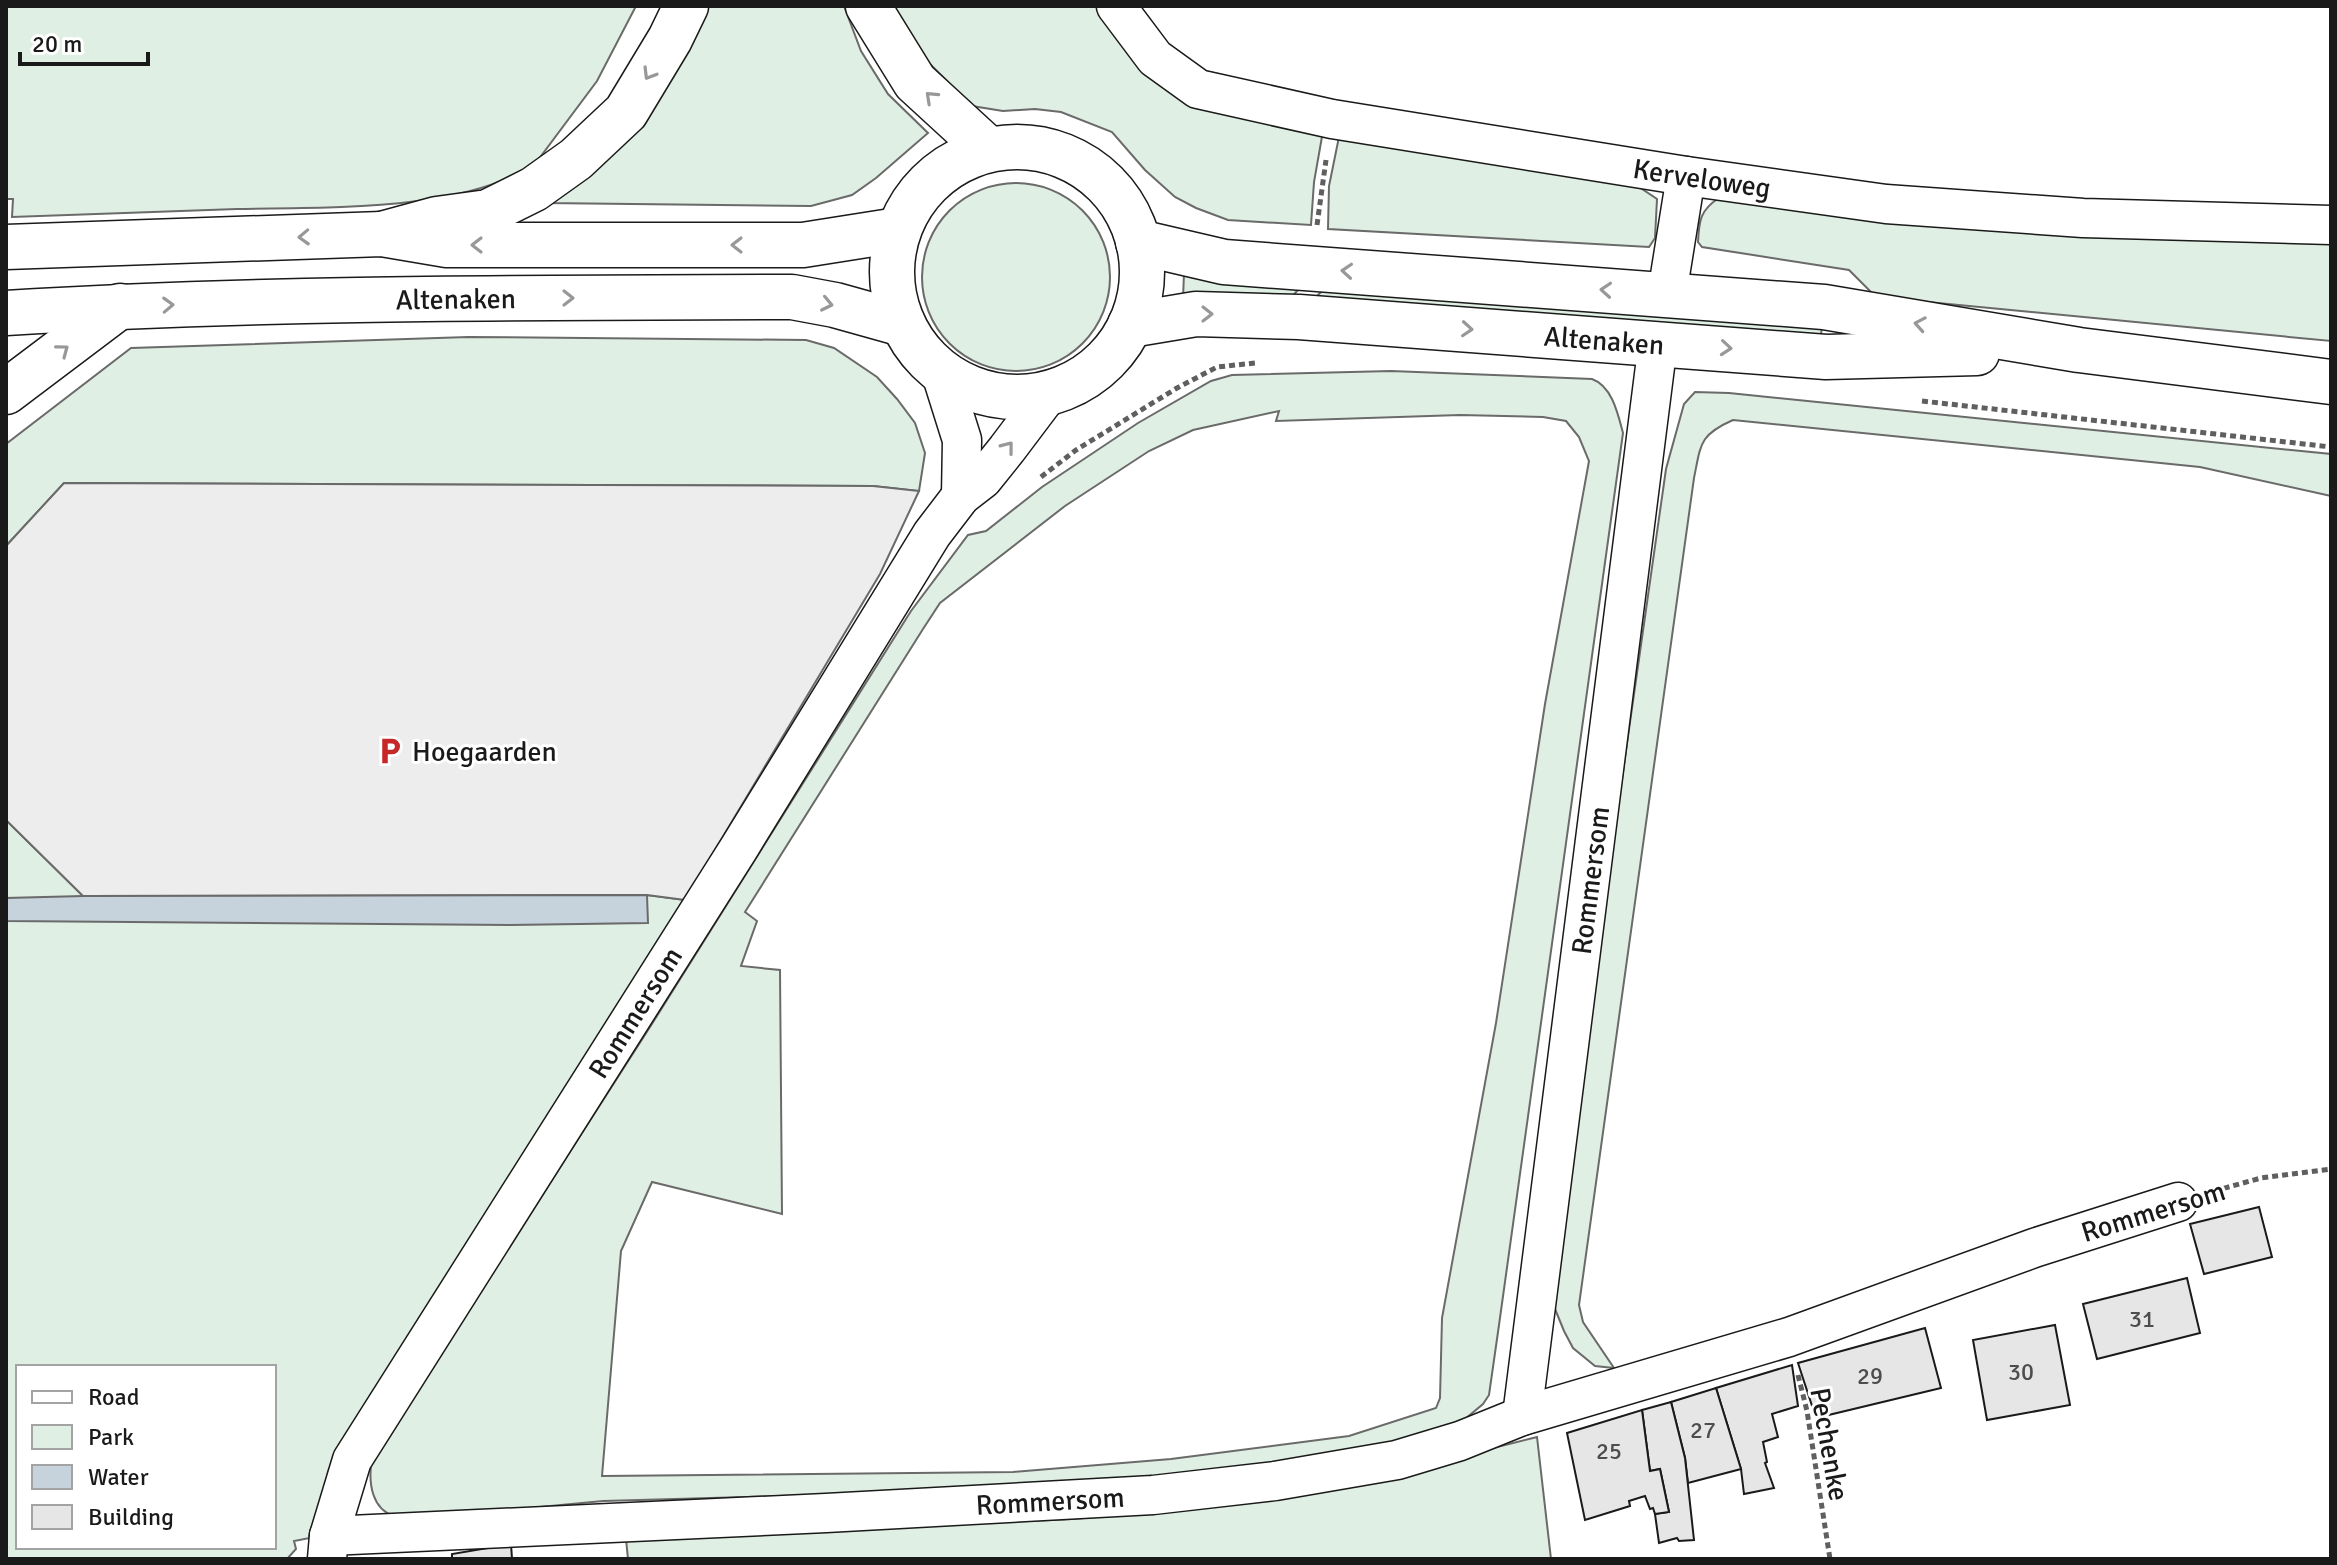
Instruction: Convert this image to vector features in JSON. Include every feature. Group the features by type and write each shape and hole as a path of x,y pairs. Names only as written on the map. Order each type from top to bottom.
{"main road":[{"path":"382,234 437,219 488,212 534,189 576,159 626,112 686,6"},
{"path":"868,6 915,82 988,149"},
{"path":"1019,146 1070,158 1097,175 1115,195 1130,219 1138,242 1142,273 1139,298 1130,325 1119,344 1085,377 1050,392 1022,397 997,395 969,387 940,370 919,350 903,324 894,296 892,265 898,230 917,196 946,168 988,149 1019,146"},
{"name":"Altenaken","path":"6,247 382,234 447,245 803,245 898,230"},
{"name":"Altenaken","path":"1138,242 1224,262 1824,307 2079,350 2331,382"},
{"name":"Altenaken","path":"6,313 120,306 354,299 792,297 903,324"},
{"path":"6,392 120,306"},
{"name":"Altenaken","path":"1130,325 1196,314 1299,317 1826,357 2079,350"}],"street":[{"name":"Kerveloweg","path":"1116,6 1155,58 1198,89 1332,119 1686,176 1886,204 2083,218 2331,225"},
{"path":"1667,294 1686,176"},
{"name":"Rommersom","path":"1522,1416 1658,343"},
{"path":"940,370 962,440 961,496"},
{"name":"Rommersom","path":"1050,392 983,479 961,496 932,534 739,848 352,1460 328,1548 794,1515 1153,1495 1275,1481 1397,1460 1460,1441 1522,1416 1789,1337 2034,1248 2178,1202"}],"path":[{"path":"1039,478 1076,450 1217,367 1264,362"},
{"path":"1910,400 2331,447"},
{"name":"Rommersom","path":"2178,1202 2261,1178 2331,1169"},
{"name":"Pechenke","path":"1789,1337 1807,1411 1830,1559"}],"green space":[{"path":"6,6 636,6 597,81 538,160 510,177 475,190 394,204 351,207 12,217 13,199 6,199"},
{"path":"707,6 844,6 861,51 888,94 928,133 852,195 811,206 546,203 586,177 629,139 660,94"},
{"path":"895,6 1103,6 1115,29 1323,131 1314,182 1311,225 1228,220 1196,208 1175,197 1145,170 1112,132 1061,112 1035,109 1003,111 972,106 919,53 903,31"},
{"path":"1340,132 1636,185 1657,199 1655,238 1649,247 1328,229 1329,186"},
{"path":"1016,183 1034,184 1052,190 1083,210 1103,241 1109,259 1109,295 1103,313 1083,344 1052,364 1034,370 1016,371 998,370 980,364 949,344 929,313 923,295 922,277 923,259 929,241 949,210 980,190 998,184"},
{"path":"1719,198 2331,238 2331,341 1876,297 1849,270 1702,247 1698,242 1702,217"},
{"path":"1184,273 1305,282 1290,299 1183,299"},
{"path":"1328,285 1822,325 1821,335 1311,302"},
{"path":"468,337 806,340 834,348 877,377 915,423 925,453 919,491 873,486 64,483 6,546 6,444 131,348"},
{"path":"1391,371 1592,379 1609,394 1623,433 1489,1395 1483,1404 1459,1424 1397,1443 1272,1464 1100,1487 603,1501 422,1518 397,1517 387,1513 374,1495 371,1465 459,1320 650,1027 911,611 968,535 986,531 1042,487 1138,423 1211,381 1232,375","holes":["1279,411 1276,421 1460,415 1543,417 1566,421 1579,437 1589,461 1545,704 1496,1023 1442,1318 1440,1398 1436,1408 1349,1436 1171,1459 1013,1472 602,1476 621,1251 652,1182 782,1214 780,970 741,966 757,921 745,912 923,629 940,603 1065,506 1149,451 1193,430"]},
{"path":"1695,392 2331,454 2331,496 2200,467 1733,420 1703,442 1694,478 1579,1305 1583,1322 1614,1368 1595,1366 1573,1348 1564,1331 1553,1304 1556,1243 1666,469 1684,404"},
{"path":"6,820 83,896 647,895 685,900 329,1469 315,1523 315,1537 294,1541 296,1549 287,1559 6,1559"},
{"path":"1537,1437 1551,1559 628,1559 626,1539 1072,1519 1181,1510 1335,1488"}],"shaded area":[{"name":"Hoegaarden","path":"64,483 873,486 919,491 880,574 685,900 647,895 83,896 6,820 6,546"}],"water":[{"path":"647,895 648,923 510,925 6,921 6,898"}],"building":[{"path":"2259,1207 2272,1257 2204,1274 2190,1224"},
{"path":"2187,1278 2200,1333 2097,1359 2083,1304"},
{"path":"2055,1325 2070,1405 1987,1420 1973,1340"},
{"path":"1925,1328 1941,1388 1816,1418 1798,1363"},
{"path":"1792,1365 1798,1406 1772,1414 1778,1437 1763,1442 1765,1463 1774,1488 1744,1494 1741,1469 1716,1388"},
{"path":"1716,1388 1741,1469 1688,1483 1671,1402"},
{"path":"1671,1402 1685,1458 1694,1540 1679,1541 1677,1538 1659,1543 1655,1514 1669,1512 1660,1469 1650,1471 1642,1410"},
{"path":"1642,1410 1650,1471 1660,1469 1669,1512 1655,1514 1645,1496 1629,1501 1630,1506 1585,1520 1567,1433"},
{"path":"511,1544 512,1559 452,1559 452,1554"}],"place":[{"name":"Hoegaarden","path":"390,751"}]}
